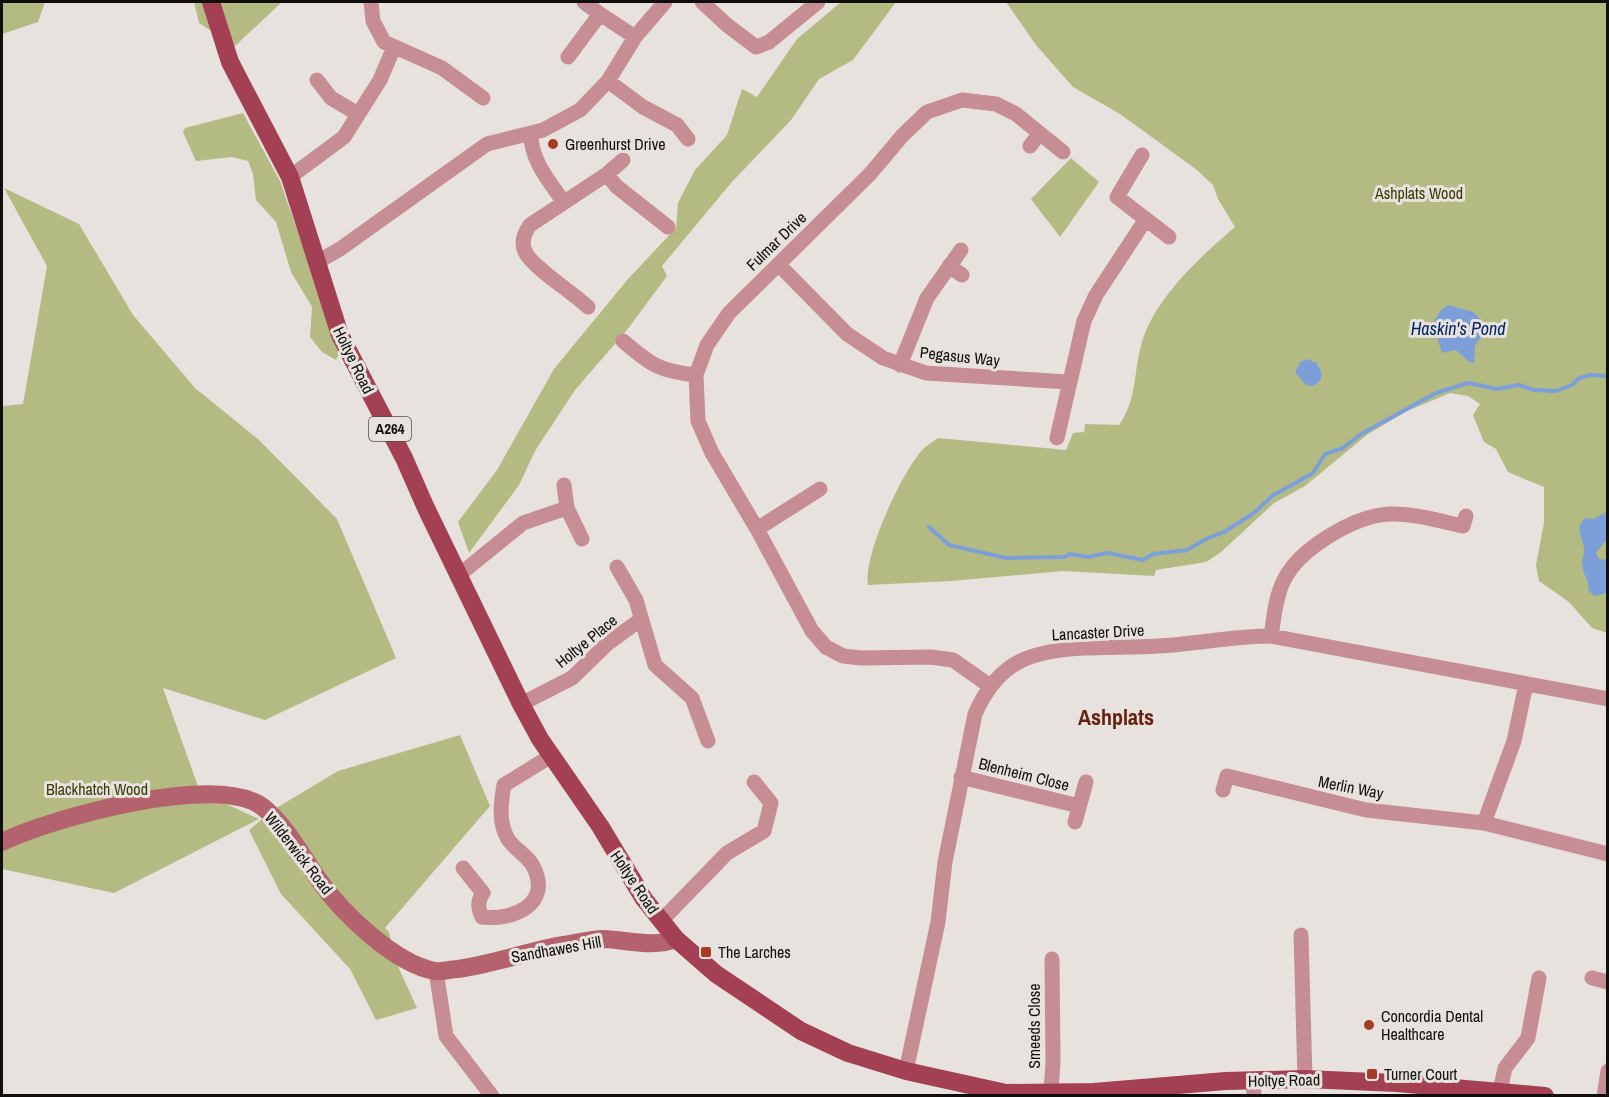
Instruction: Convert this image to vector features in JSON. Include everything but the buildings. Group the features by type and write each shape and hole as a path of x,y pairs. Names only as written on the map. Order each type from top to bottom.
{"main road":[{"name":"Holtye Road","path":"211,2 230,62 290,177 319,261 340,335 404,458 521,704 551,756 600,826 629,877 676,939 716,974 801,1031 848,1053 906,1071 1006,1093 1253,1088 1305,1079 1545,1095"}],"street":[{"path":"371,2 376,30 384,42 442,68 483,98"},
{"path":"584,2 635,37"},
{"path":"319,261 340,249 487,144 531,134 580,110 608,81 635,37 665,2"},
{"path":"702,2 756,47 769,42 818,2"},
{"path":"568,57 600,14"},
{"path":"290,177 338,143 380,80 394,46"},
{"path":"317,80 331,98 358,114"},
{"path":"608,81 643,107 677,125 688,139"},
{"name":"Fulmar Drive","path":"990,686 953,660 932,657 861,658 843,656 826,646 812,631 757,529 712,453 698,422 696,375 716,330 748,292 779,265 927,112 962,100 996,104 1016,114 1034,140 1063,152"},
{"path":"531,134 531,146 536,160 563,201"},
{"path":"1142,156 1117,197 1169,237"},
{"path":"588,307 534,262 524,247 524,233 530,225 607,174 623,160"},
{"path":"607,174 616,186 668,227"},
{"path":"1057,438 1068,382 1084,321 1096,295 1146,219"},
{"path":"900,365 927,298 956,271 961,250"},
{"name":"Pegasus Way","path":"779,265 847,334 866,349 900,365 926,373 1068,382"},
{"path":"623,341 648,363 668,372 696,375"},
{"path":"564,485 567,508 582,539"},
{"path":"757,529 820,489"},
{"path":"459,575 523,523 567,508"},
{"path":"1271,636 1283,581 1306,555 1325,539 1371,516 1414,516 1463,525 1466,516"},
{"name":"Holtye Place","path":"616,567 636,600 640,620 655,664 692,698 708,741"},
{"name":"Holtye Place","path":"521,704 572,678 607,644 640,620"},
{"name":"Lancaster Drive","path":"906,1071 938,922 945,862 975,714 990,686 1013,666 1029,657 1051,651 1161,646 1250,636 1271,636 1297,639 1608,699"},
{"path":"1484,823 1514,741 1526,684"},
{"path":"464,868 483,893 479,899 478,909 482,917 499,919 516,915 528,908 536,894 538,880 533,867 522,851 508,839 500,807 504,785 551,756"},
{"name":"Merlin Way","path":"1223,790 1227,776 1366,810 1484,823 1608,854"},
{"name":"Blenheim Close","path":"961,777 1079,806"},
{"path":"661,921 727,853 764,831 771,803 754,782"},
{"name":"Blenheim Close","path":"1075,822 1086,782"},
{"name":"Wilderwick Road","path":"2,842 53,821 105,808 185,796 232,795 246,798 264,808 278,821 321,882 376,941 405,958 436,971"},
{"path":"1301,935 1305,1079"},
{"name":"Sandhawes Hill","path":"436,971 483,966 512,956 602,939 665,943 676,939"},
{"name":"Smeeds Close","path":"1051,1093 1052,959"},
{"path":"436,971 446,1036 492,1095"},
{"path":"1500,1091 1505,1068 1528,1038 1539,978"},
{"path":"1592,978 1608,982"},
{"path":"1604,1095 1608,1071"}],"green space":[{"path":"2,2 45,2 38,22 2,34"},
{"path":"194,2 282,2 235,46 199,23"},
{"path":"841,2 896,2 853,60 819,79 791,120 731,183 662,266 667,276 627,330 575,390 535,451 519,485 469,553 458,522 497,470 554,369 628,279 676,228 678,203 695,170 727,135 742,89 757,97 797,39"},
{"name":"Ashplats Wood","path":"1006,2 1607,2 1607,633 1592,628 1569,602 1539,581 1536,565 1544,523 1544,487 1508,472 1496,449 1484,442 1473,415 1480,404 1468,396 1450,393 1407,411 1368,434 1305,486 1274,503 1220,553 1206,562 1156,570 1154,576 1063,571 951,581 868,585 872,554 895,494 914,460 923,449 938,438 1066,450 1073,433 1084,432 1085,424 1119,425 1132,395 1142,342 1157,310 1194,265 1235,227 1218,199 1213,185 1197,170 1120,114 1073,87 1036,45"},
{"path":"243,113 280,181 340,352 336,360 322,352 310,337 312,307 291,272 276,222 256,200 253,174 248,161 232,157 196,161 183,132 185,128"},
{"path":"1071,158 1099,182 1060,237 1031,199"},
{"name":"Blackhatch Wood","path":"4,188 79,224 133,315 195,388 259,440 337,519 396,658 265,720 163,688 200,792 259,819 114,893 2,869 2,406 23,404 47,266"},
{"path":"460,735 490,806 385,928 389,932 396,962 417,1008 376,1020 350,969 281,894 249,830 273,810 338,771"}],"water":[{"name":"Haskin's Pond","path":"1448,305 1473,312 1486,325 1484,334 1475,345 1474,363 1468,361 1456,350 1442,353 1433,323 1441,310"},
{"path":"1307,359 1317,363 1322,374 1320,381 1313,386 1306,385 1295,372 1300,362"},
{"path":"1604,513 1607,516 1607,539 1596,553 1599,559 1607,560 1606,593 1596,596 1589,592 1582,567 1584,546 1579,530 1585,518 1594,519"}],"waterway":[{"path":"929,527 949,545 1006,558 1065,557 1070,554 1088,557 1107,553 1143,560 1153,554 1187,550 1224,532 1254,513 1272,496 1313,473 1325,454 1343,448 1361,434 1436,393 1468,383 1497,389 1519,385 1534,390 1556,391 1572,385 1579,378 1591,375 1608,376"}],"place":[{"name":"Greenhurst Drive","path":"553,144"},
{"name":"The Larches","path":"706,952"},
{"name":"Concordia Dental Healthcare","path":"1369,1025"},
{"name":"Turner Court","path":"1372,1074"}],"district":[{"name":"Ashplats","path":"1116,717"}]}
